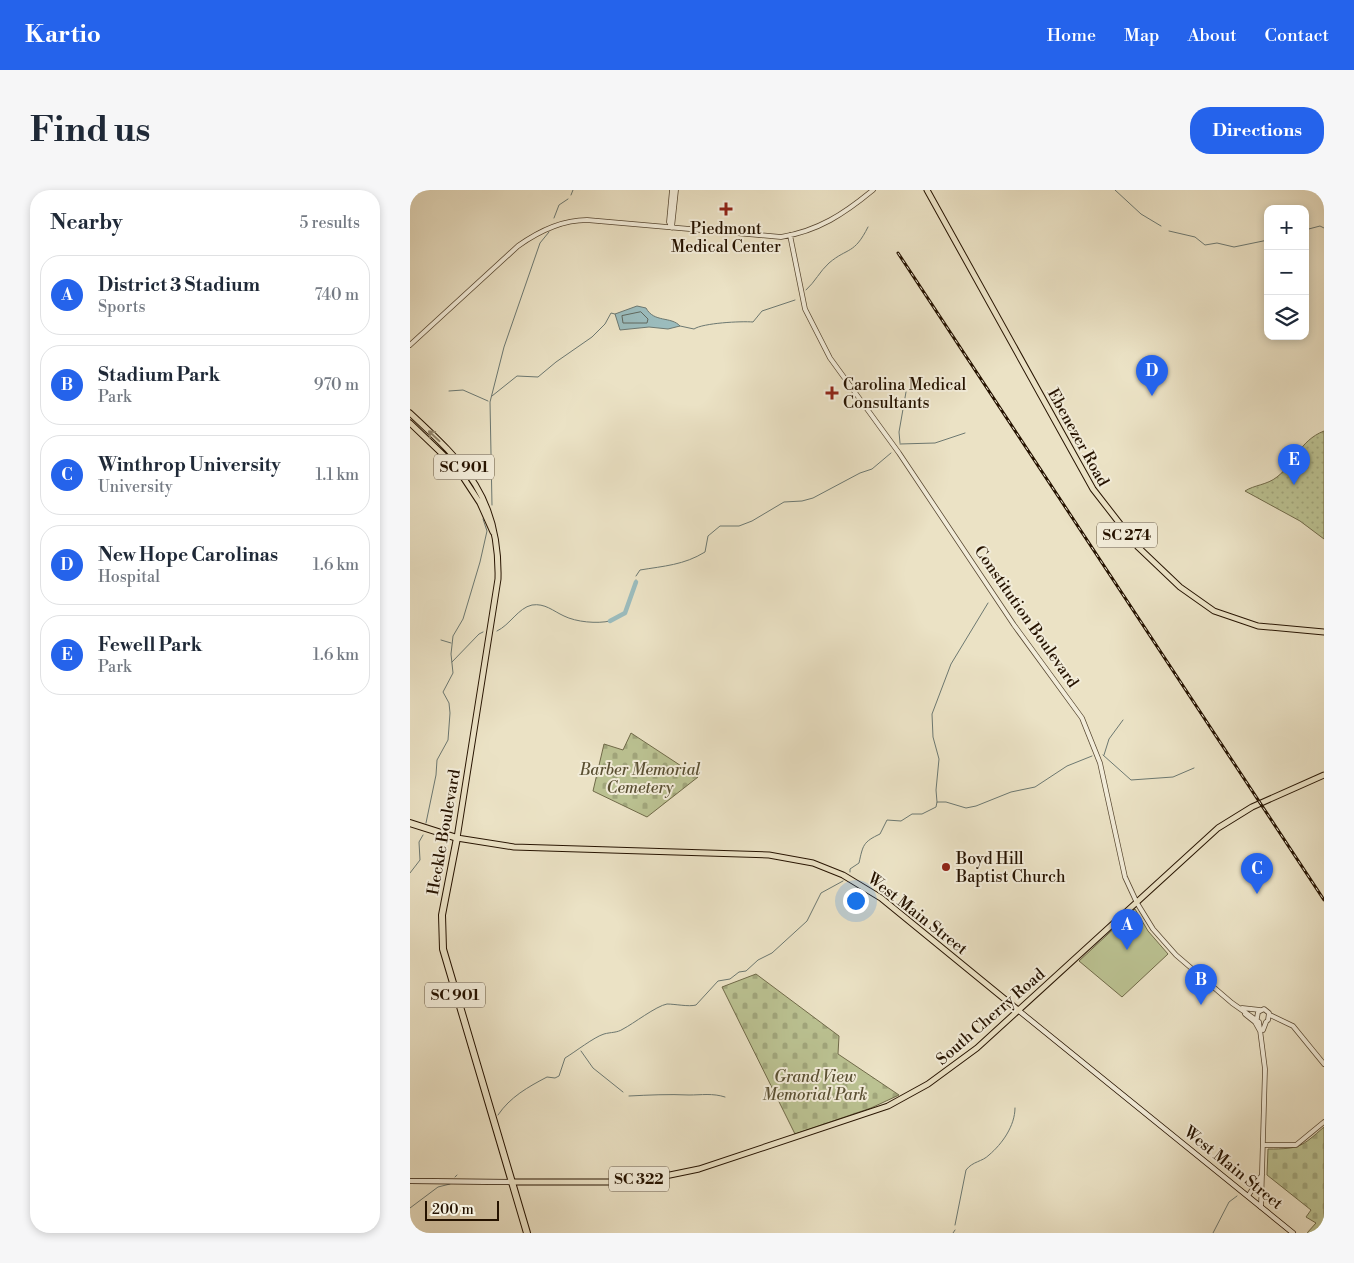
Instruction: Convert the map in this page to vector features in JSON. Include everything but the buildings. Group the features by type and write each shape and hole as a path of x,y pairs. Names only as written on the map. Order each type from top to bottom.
{"highway":[{"name":"West Main Street","path":"410,823 457,838"},
{"name":"Heckle Boulevard","path":"457,838 443,906 443,949 527,1233"}],"main road":[{"name":"Ebenezer Road","path":"926,190 1093,489 1118,524 1159,568 1202,605 1236,620 1275,628 1324,632"},
{"name":"SC 901","path":"410,413 447,448 468,472 485,501 493,522 494,535"},
{"name":"SC 901","path":"410,422 457,468 480,503 494,535"},
{"name":"Heckle Boulevard","path":"457,838 498,579 494,535"},
{"name":"South Cherry Road","path":"512,1182 612,1182 676,1174 710,1166 870,1113 903,1098 941,1076 977,1048 1218,828 1260,803 1324,775"},
{"name":"West Main Street","path":"457,838 508,847 769,855 812,863 843,875 881,898 1293,1233"},
{"name":"SC 322","path":"410,1182 512,1182"}],"street":[{"path":"672,228 674,190"},
{"path":"410,345 518,246 546,229 575,220 759,236 790,235 828,223 873,190"},
{"name":"Constitution Boulevard","path":"790,235 806,309 830,358 899,453 1014,625 1082,718 1100,763 1125,877 1137,903 1153,929 1168,946 1238,1008 1258,1020 1282,1019"},
{"path":"1238,1008 1266,1010 1270,1015 1282,1019 1293,1026 1324,1064"},
{"path":"1238,1008 1255,1022 1262,1036"},
{"path":"1260,1010 1258,1020 1262,1036 1265,1069 1261,1206"},
{"path":"1262,1036 1270,1015"},
{"path":"1263,1145 1296,1145 1324,1122"},
{"path":"1248,1196 1262,1175"}],"green space":[{"path":"1324,431 1324,539 1300,521 1245,491 1277,477 1309,440"},
{"name":"Barber Memorial Cemetery","path":"631,733 698,777 647,817 593,791 604,744 623,750"},
{"path":"1135,909 1148,931 1168,954 1122,997 1079,961"},
{"name":"Grand View Memorial Park","path":"756,974 839,1036 838,1054 899,1095 871,1108 795,1134 722,987"},
{"path":"1324,1127 1324,1233 1307,1233 1316,1223 1306,1217 1311,1210 1267,1175 1268,1149 1299,1146"}],"water":[{"path":"637,306 646,308 653,316 672,321 680,326 668,329 649,327 620,330 615,314"}],"waterway":[{"path":"571,195 573,190"},
{"path":"1115,190 1141,214 1161,226"},
{"path":"554,218 559,205 568,199"},
{"path":"1309,229 1320,226 1324,228"},
{"path":"806,290 829,263 859,242 868,227"},
{"path":"1169,231 1195,237 1205,245 1217,243 1234,247 1264,241"},
{"path":"492,505 490,402 504,347 540,243 549,232"},
{"path":"680,326 694,329 713,324 753,322 762,311 795,300"},
{"path":"492,396 517,376 538,377 592,337 605,324 611,313 615,314"},
{"path":"449,391 463,390 488,401"},
{"path":"900,443 899,432 906,392"},
{"path":"900,444 935,443 965,433"},
{"path":"636,576 640,570 689,560 705,552 708,536 720,526 739,526 752,521 784,502 813,498 860,473 872,469 891,453"},
{"path":"426,823 436,775 437,760 448,740 449,703 443,692 453,673 451,654 453,636 463,619 480,562 487,531 483,519"},
{"path":"610,621 625,613 636,582"},
{"path":"1000,590 1007,586"},
{"path":"937,802 936,790 939,759 933,737 932,714 951,664 988,603"},
{"path":"497,631 522,609 532,605 545,606 569,618 580,621 610,621"},
{"path":"452,662 483,632"},
{"path":"441,640 451,643"},
{"path":"1104,755 1109,739 1123,720"},
{"path":"1103,755 1131,780 1173,777 1194,768"},
{"path":"850,872 850,869 859,863 867,842 880,834 887,820 901,821 912,814 922,814 936,807 937,802 946,802 966,808 976,806 1011,792 1035,787 1067,766 1092,756"},
{"path":"410,873 420,860 419,842 423,835"},
{"path":"498,1115 508,1103 526,1089 547,1077 555,1078 559,1076 565,1058 595,1038 621,1030 662,1005 696,1005 718,981 730,979 739,972 746,971 758,960 772,953 807,921 821,893 843,881"},
{"path":"581,1051 593,1068 623,1092"},
{"path":"629,1096 707,1094 725,1097"},
{"path":"955,1225 966,1170 994,1151 1003,1140 1013,1121 1015,1108"},
{"path":"410,1208 438,1187 450,1184"},
{"path":"1213,1233 1229,1202 1237,1196"}],"railway":[{"path":"898,253 1324,900"}],"place":[{"name":"Piedmont Medical Center","path":"726,209"},
{"name":"Carolina Medical Consultants","path":"832,393"},
{"name":"New Hope Carolinas","path":"1152,396"},
{"name":"Fewell Park","path":"1294,485"},
{"name":"Boyd Hill Baptist Church","path":"946,867"},
{"name":"Winthrop University","path":"1257,894"},
{"name":"District 3 Stadium","path":"1127,950"},
{"name":"Stadium Park","path":"1201,1005"}]}
